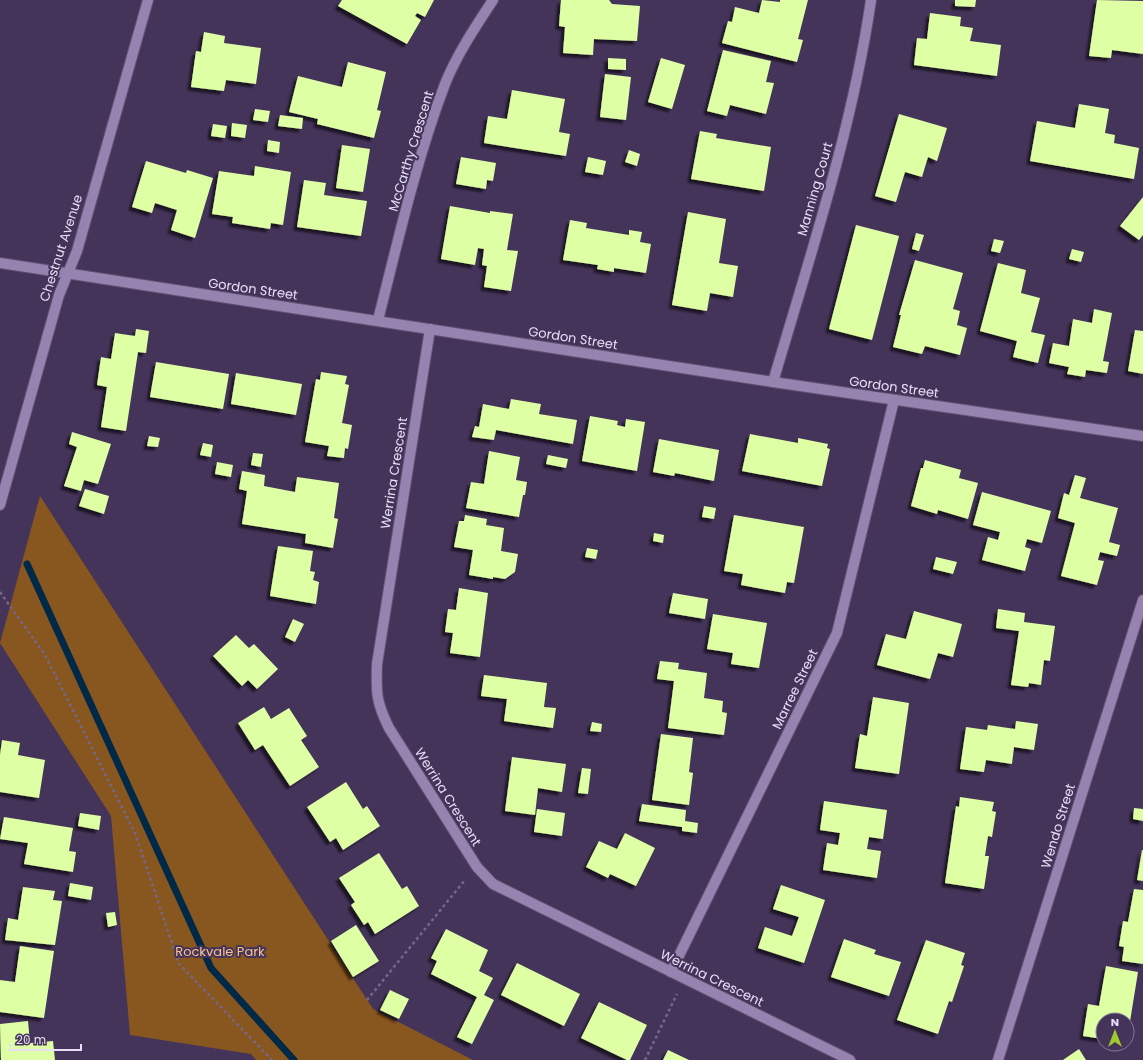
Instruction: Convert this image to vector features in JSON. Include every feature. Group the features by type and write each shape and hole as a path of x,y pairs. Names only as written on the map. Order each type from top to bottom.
{"street":[{"name":"Chestnut Avenue","path":"0,504 59,295 77,251 148,0"},
{"name":"McCarthy Crescent","path":"378,320 415,177 446,83 471,33 493,0"},
{"name":"Manning Court","path":"773,382 839,153 866,37 871,0"},
{"name":"Gordon Street","path":"0,263 773,382 1143,436"},
{"name":"Werrina Crescent","path":"430,329 378,664 376,695 381,712 476,867 493,884 850,1060"},
{"name":"Marree Street","path":"671,972 837,633 894,400"},
{"name":"Wendo Street","path":"998,1060 1143,600"}],"path":[{"path":"0,592 45,655 135,833 179,964 272,1060"},
{"path":"367,1000 466,880"},
{"path":"645,1060 677,994"}],"green space":[{"name":"Rockvale Park","path":"40,496 373,1009 473,1060 256,1060 251,1054 130,1035 111,816 0,643"}],"building":[{"path":"342,0 434,0 425,17 417,13 415,16 421,20 407,44 338,6"},
{"path":"561,0 609,0 612,4 640,6 637,41 594,39 593,55 563,53 565,27 559,26"},
{"path":"762,0 780,2 780,0 808,0 798,39 803,40 797,62 722,43 728,21 732,22 735,7 759,13"},
{"path":"955,0 976,0 975,7 955,6"},
{"path":"1097,0 1143,1 1143,54 1112,50 1111,58 1089,56"},
{"path":"930,13 961,17 960,26 973,28 970,41 1001,45 997,76 914,65 917,38 927,39"},
{"path":"204,32 225,36 224,43 261,48 256,84 226,80 224,91 191,87 196,51 201,52"},
{"path":"723,50 771,61 766,82 774,83 766,114 730,105 727,116 707,111"},
{"path":"608,58 626,59 626,70 608,69"},
{"path":"661,58 685,65 672,109 648,102"},
{"path":"348,62 386,72 377,110 381,111 374,138 317,124 318,119 289,112 298,76 342,87"},
{"path":"605,74 631,77 626,120 600,117"},
{"path":"512,90 565,99 559,132 570,134 566,156 484,143 488,116 507,119"},
{"path":"1079,104 1109,109 1105,133 1115,135 1114,143 1139,148 1134,179 1030,161 1037,121 1075,128"},
{"path":"255,109 270,111 268,122 253,120"},
{"path":"899,114 947,128 937,161 928,157 922,177 905,172 896,202 875,196"},
{"path":"280,115 303,118 302,129 278,126"},
{"path":"232,123 247,125 245,138 231,136"},
{"path":"213,124 227,126 225,138 211,136"},
{"path":"700,131 717,134 716,138 771,147 764,191 691,179"},
{"path":"268,140 280,142 279,153 267,151"},
{"path":"342,145 370,149 363,192 336,188"},
{"path":"629,150 640,154 637,166 625,162"},
{"path":"461,157 496,163 493,181 487,180 486,189 456,184"},
{"path":"588,157 606,161 603,175 585,172"},
{"path":"146,161 186,173 187,170 213,178 195,238 171,230 177,210 155,203 152,213 132,207"},
{"path":"255,166 291,172 283,225 271,223 270,229 232,223 233,217 212,214 219,171 254,176"},
{"path":"304,180 326,183 324,195 367,201 361,236 297,227"},
{"path":"1143,197 1143,235 1139,240 1120,226"},
{"path":"450,206 490,213 490,211 513,214 507,250 518,251 511,291 484,287 487,266 482,265 484,249 478,248 475,265 441,259"},
{"path":"688,212 726,219 719,263 738,266 733,297 710,293 707,311 672,305"},
{"path":"570,220 587,223 586,228 629,235 629,230 642,232 640,242 651,244 646,273 614,268 614,272 597,269 598,265 563,260"},
{"path":"856,225 899,236 872,340 829,329"},
{"path":"916,233 924,235 919,251 912,249"},
{"path":"994,239 1004,241 1000,253 991,251"},
{"path":"1072,249 1084,252 1081,262 1069,259"},
{"path":"915,260 963,273 953,309 960,311 957,325 967,328 960,355 925,346 922,354 893,347 901,315 899,315"},
{"path":"998,263 1026,270 1021,293 1040,298 1031,332 1045,335 1038,363 1013,357 1017,341 980,331"},
{"path":"1094,309 1112,313 1103,361 1109,362 1107,373 1086,370 1085,377 1067,374 1069,367 1049,363 1053,343 1069,346 1073,319 1092,323"},
{"path":"136,329 149,331 146,353 138,352 126,431 101,427 107,387 97,385 101,357 111,359 115,333 135,336"},
{"path":"1135,330 1143,331 1143,374 1128,371"},
{"path":"156,362 229,374 223,409 150,397"},
{"path":"321,372 347,376 345,384 349,385 342,423 352,425 348,449 345,448 344,458 327,456 329,446 305,442 316,379 320,380"},
{"path":"236,373 302,384 296,415 231,404"},
{"path":"511,399 541,404 539,414 577,420 573,444 496,430 494,440 472,437 475,426 479,427 483,404 509,409"},
{"path":"590,416 618,421 617,425 625,427 626,419 645,422 637,471 582,461"},
{"path":"72,432 111,444 98,484 84,480 81,491 64,486 77,447 69,444"},
{"path":"750,434 798,443 798,438 828,444 827,448 830,449 822,486 742,471"},
{"path":"149,436 160,438 158,447 147,446"},
{"path":"659,439 719,450 714,481 675,473 674,476 653,472"},
{"path":"203,443 213,445 211,457 200,455"},
{"path":"489,451 520,457 516,480 527,482 519,517 466,508 471,482 484,484"},
{"path":"253,453 263,454 261,467 251,465"},
{"path":"548,455 568,459 566,468 546,464"},
{"path":"925,460 961,470 959,478 978,483 968,519 938,510 937,514 911,506 921,468 923,468"},
{"path":"217,462 233,465 231,477 215,474"},
{"path":"242,471 265,475 264,486 295,492 297,477 339,483 334,518 338,519 333,548 305,543 306,534 242,524 247,491 239,489"},
{"path":"1075,475 1086,478 1080,498 1118,508 1109,542 1120,545 1117,556 1100,552 1098,560 1104,561 1097,585 1061,576 1075,523 1058,518 1064,493 1069,495"},
{"path":"85,489 109,496 104,514 79,506"},
{"path":"982,492 1051,511 1042,543 1027,539 1025,547 1031,549 1025,571 982,560 988,537 998,540 1000,532 973,525"},
{"path":"704,506 716,508 714,519 702,517"},
{"path":"465,515 487,519 486,525 504,528 501,551 518,554 515,572 505,579 493,577 493,579 469,575 473,550 454,547 459,521 464,521"},
{"path":"734,515 804,527 794,583 787,582 785,593 741,585 743,574 724,571"},
{"path":"654,533 664,535 663,543 653,541"},
{"path":"278,546 313,551 310,571 315,572 313,580 319,582 316,604 270,596"},
{"path":"587,548 598,550 596,559 585,557"},
{"path":"936,557 957,562 953,574 933,569"},
{"path":"459,588 488,593 480,657 450,653 453,633 445,632 448,609 456,610"},
{"path":"673,593 708,599 705,619 669,613"},
{"path":"998,609 1025,613 1024,622 1055,626 1050,661 1044,660 1041,685 1029,683 1028,687 1011,685 1019,631 996,628"},
{"path":"914,611 962,624 953,657 938,653 930,679 877,665 886,634 906,639"},
{"path":"713,614 767,623 759,668 731,664 733,653 707,649"},
{"path":"293,619 304,624 295,642 285,637"},
{"path":"236,635 249,648 254,644 278,669 257,689 248,680 242,686 213,656"},
{"path":"660,661 679,663 678,669 707,673 704,698 723,701 722,712 727,713 724,735 668,728 674,681 657,679"},
{"path":"484,675 547,683 544,707 556,708 553,728 504,721 507,699 481,696"},
{"path":"873,697 909,703 899,774 855,768 860,734 867,736"},
{"path":"264,707 271,719 289,708 307,736 301,740 319,767 290,786 263,745 255,750 238,723"},
{"path":"1016,721 1038,724 1034,750 1014,747 1012,764 986,760 984,772 960,769 966,727 987,730 988,725 1015,729"},
{"path":"592,722 602,724 601,732 590,731"},
{"path":"661,734 693,738 689,772 693,773 689,805 652,800"},
{"path":"2,740 20,743 18,755 45,760 39,798 0,792 0,755"},
{"path":"512,757 566,764 562,792 538,788 535,815 505,811"},
{"path":"582,768 591,769 588,794 578,793"},
{"path":"346,782 363,809 367,806 380,826 343,850 336,838 330,842 307,807"},
{"path":"960,797 994,802 992,811 996,812 992,837 988,836 985,856 989,856 984,889 945,883 956,806 959,807"},
{"path":"824,801 887,810 883,839 869,837 867,849 881,851 877,878 823,870 827,843 838,845 840,833 820,830"},
{"path":"642,804 686,810 685,821 698,823 697,833 682,831 682,827 639,821"},
{"path":"1134,808 1143,809 1143,821 1133,819"},
{"path":"537,809 565,813 562,836 534,832"},
{"path":"80,813 101,816 99,830 78,826"},
{"path":"4,817 73,828 69,851 76,852 73,872 24,864 28,843 0,839"},
{"path":"625,833 655,848 636,886 610,874 608,878 586,867 599,841 617,849"},
{"path":"1143,850 1143,881 1137,880"},
{"path":"379,853 402,889 407,886 419,906 375,934 368,922 364,925 351,905 355,902 339,878"},
{"path":"70,883 93,887 91,900 68,896"},
{"path":"781,885 825,900 804,963 758,948 765,927 792,936 799,917 773,909"},
{"path":"23,887 55,891 53,900 62,901 55,945 5,940 8,918 18,920"},
{"path":"1134,889 1143,890 1143,964 1122,961 1124,947 1119,946 1123,921 1128,922"},
{"path":"115,912 117,925 108,927 106,913"},
{"path":"356,925 379,961 353,977 331,941"},
{"path":"446,929 488,950 479,971 493,978 484,995 494,1000 472,1044 457,1037 477,997 431,974 437,961 431,958"},
{"path":"844,939 876,950 874,954 901,962 889,996 831,977"},
{"path":"926,940 965,953 961,965 964,966 952,1002 949,1001 938,1034 897,1020"},
{"path":"20,946 54,951 44,1018 0,1012 0,980 15,982"},
{"path":"517,963 580,994 564,1026 501,995"},
{"path":"1106,966 1138,972 1132,1012 1095,1012 1095,1038 1083,1036 1088,1004 1099,1006"},
{"path":"390,990 409,999 399,1019 380,1010"},
{"path":"599,1002 647,1025 630,1060 627,1060 581,1038"},
{"path":"28,1021 30,1043 53,1041 55,1060 1,1060 0,1024"},
{"path":"1079,1049 1086,1060 1063,1060"},
{"path":"668,1050 689,1060 663,1060"}],"waterway":[{"path":"27,564 211,968 294,1060"}]}
